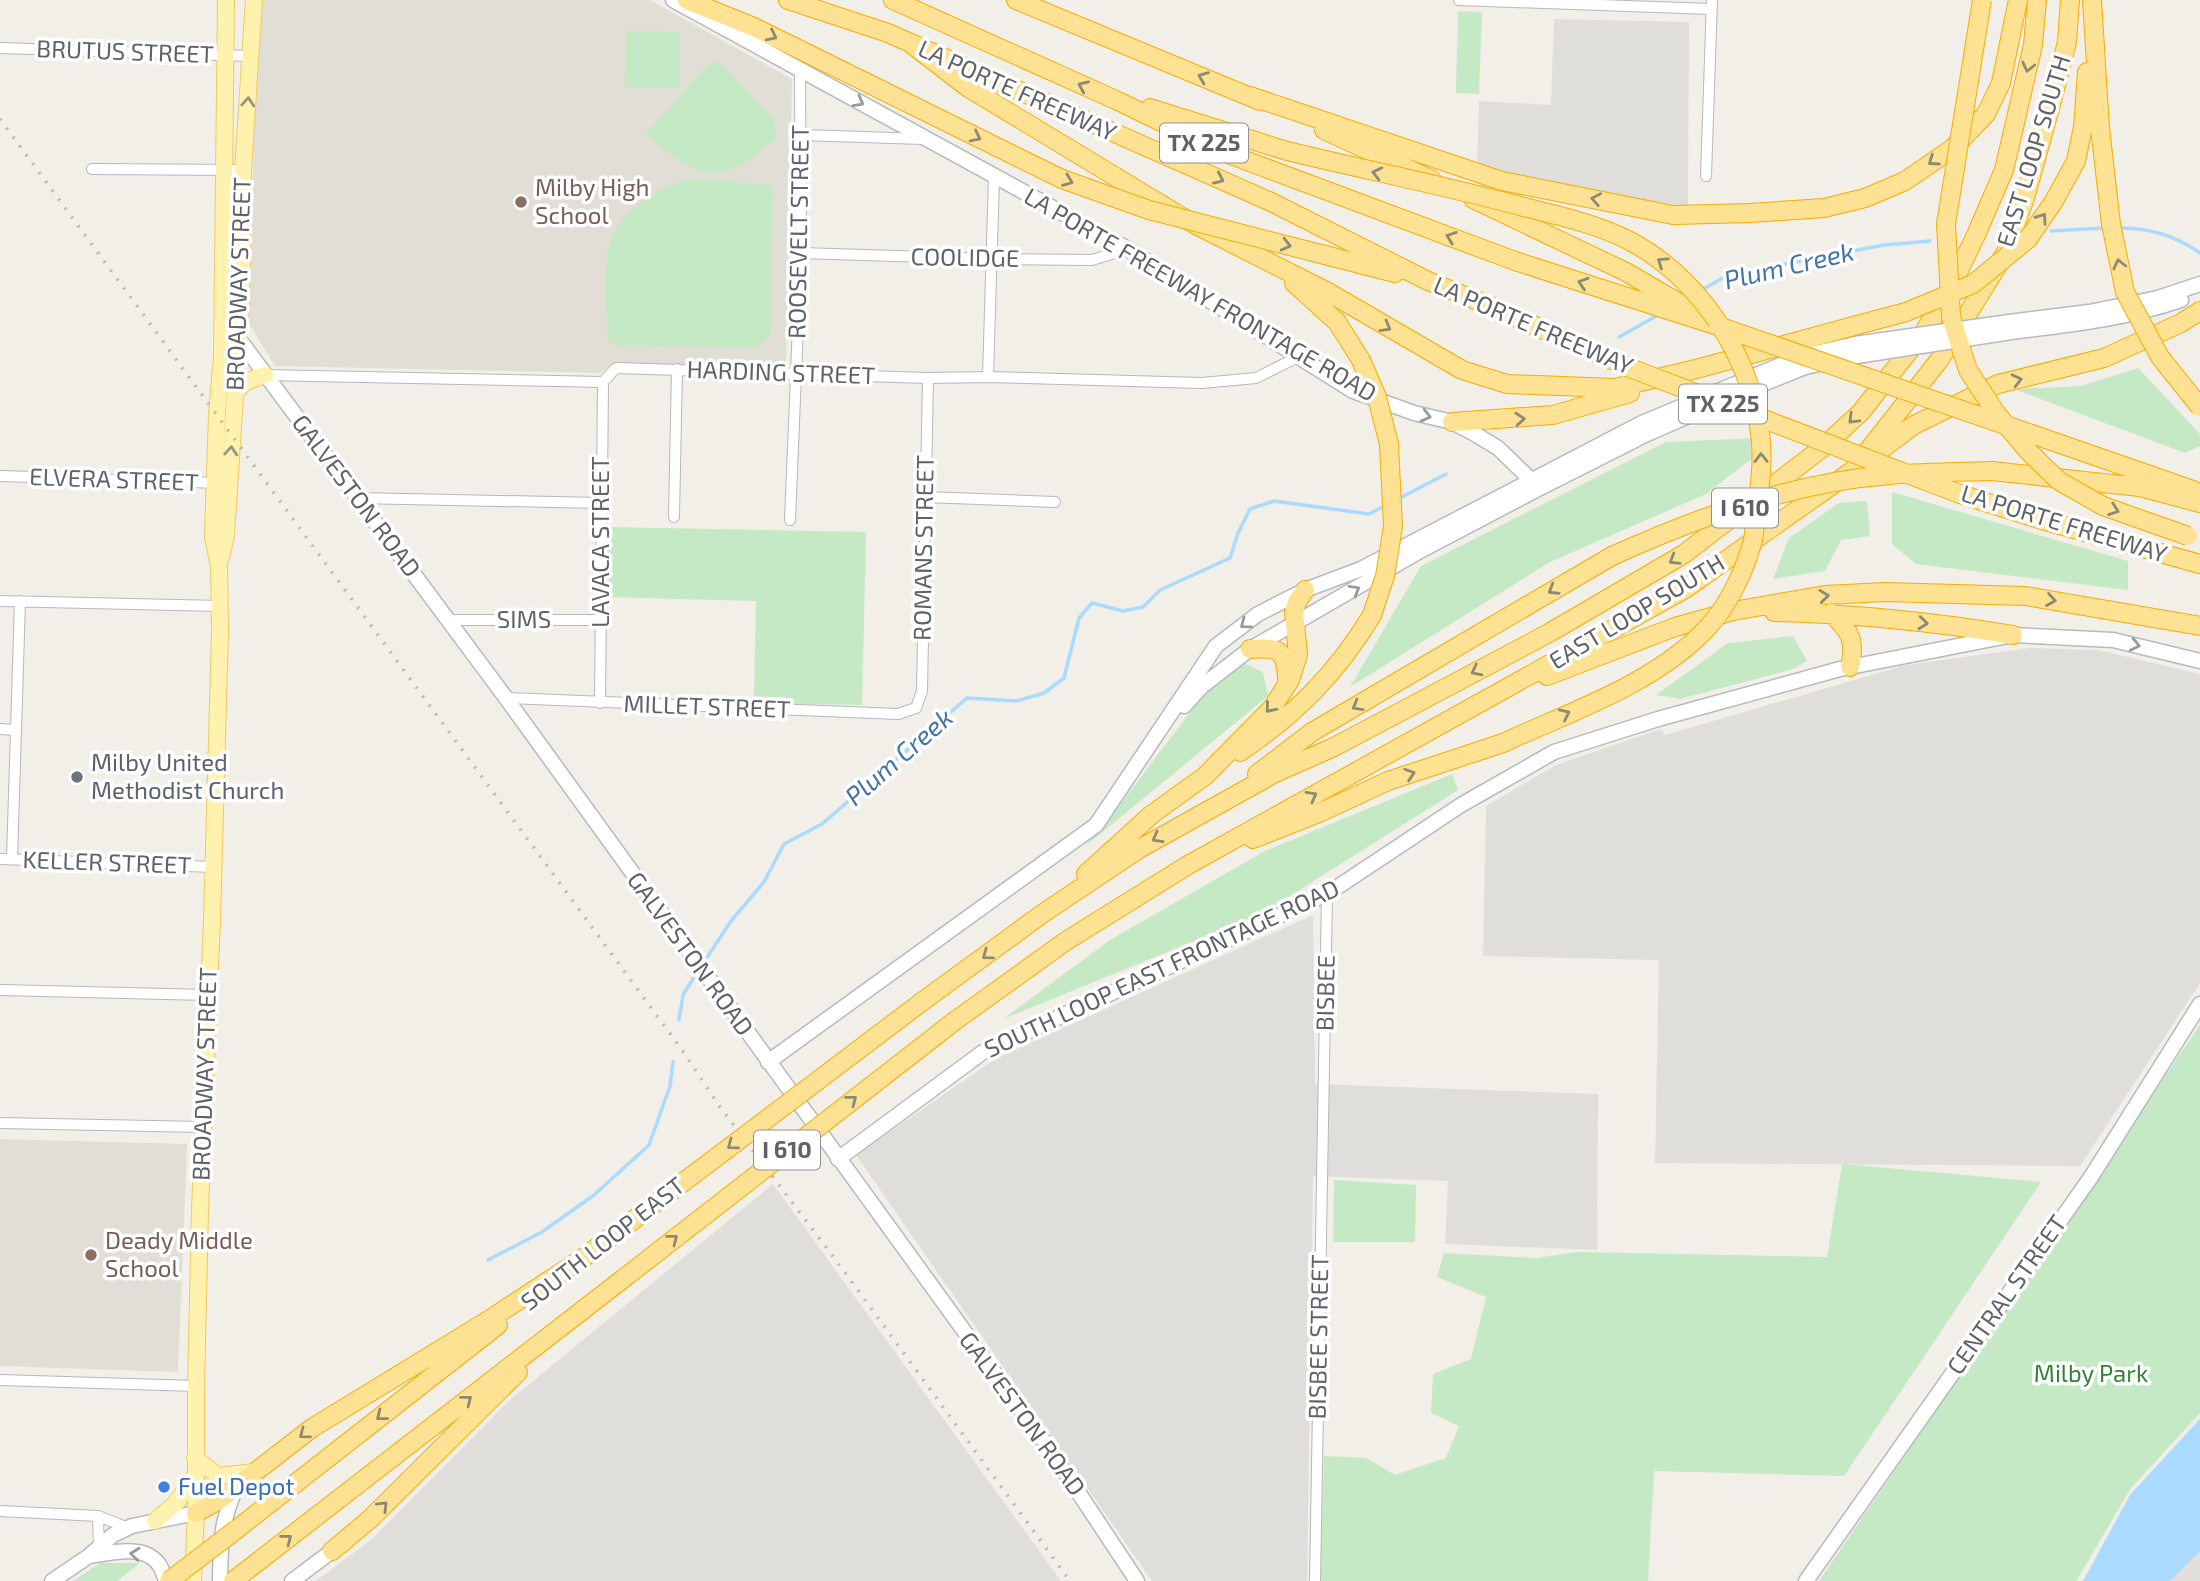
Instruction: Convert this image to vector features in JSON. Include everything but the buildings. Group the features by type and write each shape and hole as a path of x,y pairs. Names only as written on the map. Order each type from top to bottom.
{"highway":[{"path":"687,0 754,27 1062,179 1149,210 1428,281"},
{"name":"LA PORTE FREEWAY","path":"789,0 888,33 1269,201 1428,281 1630,368 1960,494 2200,564"},
{"path":"1016,0 1250,96 1531,226 1626,272 1718,326"},
{"path":"1982,0 1946,224 1951,317 1968,370 2004,423 2059,481 2103,506 2194,538"},
{"path":"1250,96 1502,181 1672,215 1824,208 1865,198 1905,181 1953,148 1986,114 2001,83 2018,0"},
{"name":"EAST LOOP SOUTH","path":"1042,915 1139,849 1217,805 1275,773 1334,747 1626,589 1695,546 1799,468 1845,428 1861,412 1924,332 1949,291 1976,235 2004,170 2033,44 2037,0"},
{"name":"EAST LOOP SOUTH","path":"1066,941 1188,865 1685,589 1852,471 1940,359 2006,252 2025,198 2059,75 2067,42 2070,0"},
{"path":"2091,0 2091,128 2125,292 2160,357 2200,407"},
{"name":"LA PORTE FREEWAY","path":"897,2 1118,101 1223,152 1515,261 1718,326 2200,492"},
{"path":"909,43 978,93 1192,223 1328,292 1462,370 1507,384 1615,388 1700,368 1906,312 1973,284 2028,239 2077,161 2091,128"},
{"path":"1118,101 1157,109 1287,151 1596,226 1631,242 1675,272 1691,288 1727,338 1744,370 1761,441 1761,482 1752,546 1725,604 1693,642 1667,664 1636,682 1503,743 1388,781 1320,813 1188,865"},
{"path":"1042,915 1142,824 1205,776 1265,736 1312,696 1351,649 1372,615 1384,576 1394,526 1390,444 1377,397 1361,360 1337,322 1305,291 1254,255"},
{"path":"1852,471 1914,425 1998,384 2104,358 2195,314"},
{"path":"1452,422 1553,415 1625,395 1700,368"},
{"path":"1217,805 1312,732 1612,556 1653,537 1718,513 1806,488 1888,475 1992,471 2140,486 2200,503"},
{"path":"1205,776 1272,708 1287,684 1298,655 1294,612 1297,601 1305,590"},
{"path":"1489,698 1675,627 1732,611 1825,595 1885,592 2026,596 2200,626"},
{"path":"1732,611 1831,614 2013,635"},
{"path":"1831,614 1851,636 1853,646 1850,667"},
{"path":"1250,649 1268,648 1284,656 1287,684"},
{"name":"SOUTH LOOP EAST","path":"490,1325 1042,915"},
{"name":"SOUTH LOOP EAST","path":"233,1581 520,1364 619,1282 956,1020 1066,941"},
{"path":"196,1513 312,1428 490,1325"},
{"path":"167,1581 237,1529 490,1325"},
{"path":"332,1551 370,1519 520,1364"}],"main road":[{"name":"BROADWAY STREET","path":"222,484 217,414 237,357 224,170 226,0"},
{"name":"BROADWAY STREET","path":"193,1581 203,1127 220,606 219,567 213,536 236,392 243,170 254,0"},
{"name":"LA PORTE FREEWAY FRONTAGE ROAD","path":"673,0 1128,248 1353,391 1413,413 1452,422 1498,448 1533,485"},
{"path":"2174,298 2200,284"},
{"path":"768,1062 1096,825 1216,646 1258,614 1305,590 1361,569 1476,509 1647,433 1748,390 1856,350 2010,327 2091,322 2174,298 2200,294"},
{"name":"GALVESTON ROAD","path":"237,357 265,375 506,698 1051,1451 1137,1581"},
{"path":"236,392 245,382 265,375"},
{"path":"1476,509 1504,486 1510,477 1510,465 1498,448"},
{"path":"1162,730 1201,687 1250,649 1533,485"},
{"path":"2013,635 2113,640 2200,661"},
{"name":"SOUTH LOOP EAST FRONTAGE ROAD","path":"838,1159 983,1052 1327,894 1461,805 1554,752 1658,719 1850,667 2013,635"},
{"name":"CENTRAL STREET","path":"1806,1581 2091,1177 2200,1004"},
{"path":"195,1458 218,1476 255,1472"},
{"path":"155,1521 176,1503 195,1475"},
{"path":"220,1581 221,1531 236,1486"},
{"path":"52,1581 113,1535 128,1528 196,1513"},
{"path":"94,1551 151,1556 161,1567 167,1581"},
{"path":"292,1581 332,1551"}],"street":[{"path":"1459,0 1712,4 1706,176"},
{"name":"BRUTUS STREET","path":"0,48 250,56"},
{"name":"ROOSEVELT STREET","path":"790,520 802,253 800,70"},
{"path":"802,135 927,139"},
{"path":"92,169 243,170"},
{"path":"988,377 994,176"},
{"name":"COOLIDGE","path":"802,253 1092,260 1128,248"},
{"name":"HARDING STREET","path":"265,375 603,382 616,368 1202,383 1256,378 1298,357"},
{"path":"674,517 677,369"},
{"name":"ROMANS STREET","path":"907,711 916,708 922,691 928,378"},
{"name":"LAVACA STREET","path":"600,703 603,382"},
{"name":"ELVERA STREET","path":"0,476 222,484"},
{"path":"925,496 1055,502"},
{"path":"358,498 601,503"},
{"path":"0,601 220,606"},
{"path":"12,859 20,601"},
{"name":"SIMS","path":"447,620 601,620"},
{"name":"MILLET STREET","path":"506,698 898,714 907,711"},
{"path":"0,729 16,730"},
{"name":"KELLER STREET","path":"0,859 213,867"},
{"name":"BISBEE","path":"1324,1092 1327,894"},
{"path":"0,990 208,995"},
{"name":"BISBEE STREET","path":"1315,1581 1324,1092"},
{"path":"0,1123 203,1127"},
{"path":"0,1380 196,1386"},
{"path":"0,1511 98,1516 128,1528"},
{"path":"94,1551 98,1516"}],"shaded area":[{"name":"Milby High School","path":"257,0 650,0 792,79 786,369 615,364 600,373 275,366 249,324"},
{"path":"1554,19 1689,22 1688,206 1623,199 1546,184 1477,163 1479,101 1551,105"},
{"path":"2030,648 2098,650 2200,674 2200,983 2080,1166 1655,1163 1659,960 1483,956 1486,806 1556,765 1661,729 1665,735 1906,665"},
{"path":"1313,915 1315,1084 1598,1094 1597,1250 1445,1244 1448,1181 1313,1176 1307,1581 1152,1581 856,1155 997,1058"},
{"name":"Deady Middle School","path":"0,1139 187,1144 178,1372 0,1366"},
{"path":"773,1184 1061,1581 316,1581 372,1539 510,1400"},
{"path":"2200,1551 2200,1581 2170,1581"}],"green space":[{"path":"1458,11 1482,12 1479,94 1456,93"},
{"path":"626,31 680,32 680,88 625,88"},
{"path":"711,62 720,62 774,120 776,138 740,165 710,173 681,161 646,133"},
{"path":"695,179 773,185 771,335 757,348 615,345 607,339 605,277 611,241 618,227 638,204 665,188"},
{"path":"2138,368 2200,434 2200,446 2185,453 2014,389 2081,386"},
{"path":"1760,438 1755,456 1706,494 1550,562 1350,687 1421,566 1666,442"},
{"path":"1892,492 2128,561 2128,590 1916,564 1892,544"},
{"path":"1867,501 1870,536 1841,540 1825,571 1773,579 1789,538 1839,503"},
{"path":"608,527 866,532 862,705 754,703 756,601 607,597"},
{"path":"1793,636 1807,661 1793,669 1680,699 1656,695 1728,643"},
{"path":"1244,663 1263,672 1268,696 1083,848 1125,798 1204,694"},
{"path":"1452,774 1458,790 1263,913 1003,1019 1110,940 1265,851"},
{"name":"Milby Park","path":"2200,1025 2200,1413 2131,1488 2076,1581 1819,1581"},
{"path":"1842,1164 2041,1182 1844,1476 1654,1471 1648,1581 1320,1581 1324,1456 1366,1458 1395,1475 1446,1458 1459,1426 1431,1413 1433,1374 1471,1359 1486,1297 1437,1277 1444,1253 1536,1258 1577,1252 1827,1257"},
{"path":"1334,1180 1416,1185 1415,1242 1333,1242"},
{"path":"100,1563 140,1563 117,1581 73,1581"}],"water":[{"path":"2200,1419 2200,1551 2170,1581 2083,1581 2130,1495"}],"waterway":[{"name":"Plum Creek","path":"2051,231 2105,228"},
{"name":"Plum Creek","path":"2116,228 2160,233 2181,241 2200,253"},
{"name":"Plum Creek","path":"1700,291 1728,275 1884,245 1930,241"},
{"name":"Plum Creek","path":"1619,337 1660,314"},
{"name":"Plum Creek","path":"1396,500 1446,474"},
{"name":"Plum Creek","path":"702,965 731,921 764,882 784,844 822,824 967,698 1016,701 1044,693 1064,678 1079,618 1092,603 1123,611 1143,607 1160,590 1230,558 1250,509 1274,501 1369,514 1386,505"},
{"name":"Plum Creek","path":"679,1020 683,995 698,971"},
{"name":"Plum Creek","path":"488,1260 542,1232 594,1195 649,1145 670,1086 673,1062"}],"railway":[{"path":"0,119 682,1050 720,1107 838,1263 1070,1581"}],"place":[{"name":"Milby High School","path":"521,202"},
{"name":"Milby United Methodist Church","path":"77,777"},
{"name":"Deady Middle School","path":"91,1255"},
{"name":"Fuel Depot","path":"164,1487"}]}
